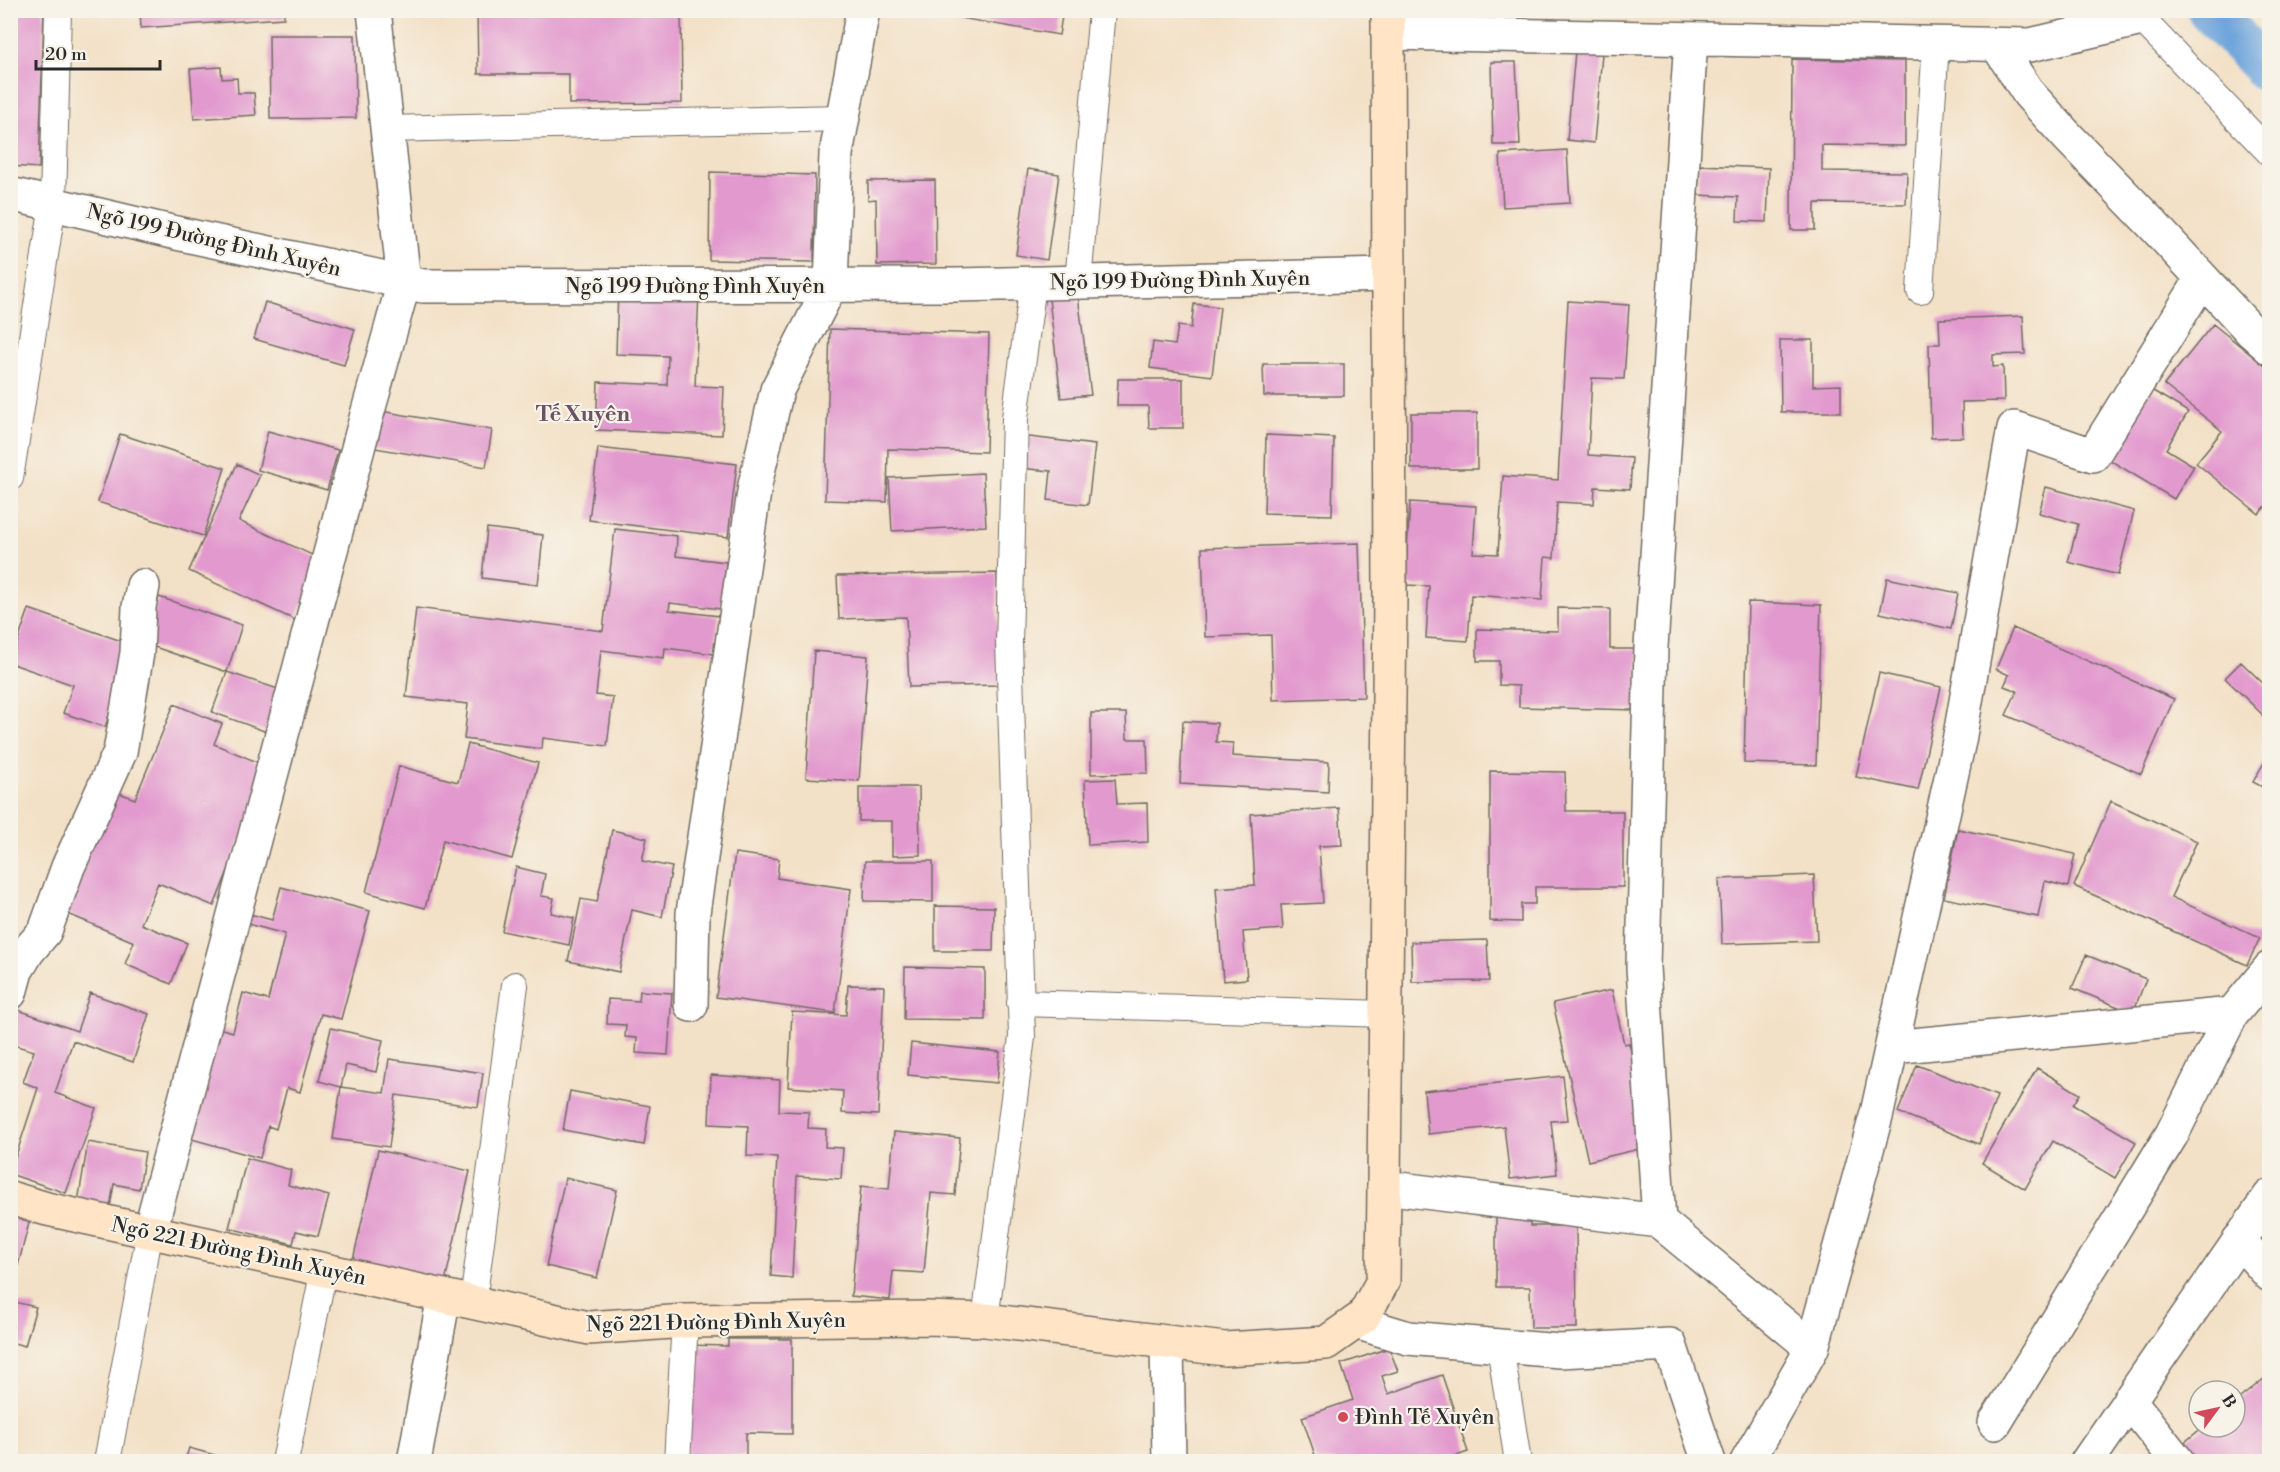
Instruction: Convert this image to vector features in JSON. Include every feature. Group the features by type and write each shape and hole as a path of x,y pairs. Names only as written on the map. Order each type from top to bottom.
{"street":[{"path":"150,1232 404,282 374,10"},
{"path":"692,1005 693,913 755,485 777,390 831,285 836,154 863,10"},
{"path":"1388,22 1691,39 2030,45 2138,15"},
{"name":"Ngõ 221 Đường Đình Xuyên","path":"10,1198 47,1209 589,1328 685,1321 928,1318 985,1320 1225,1349 1326,1343 1363,1317 1383,1281 1390,598 1388,22"},
{"path":"1659,1221 1643,955 1651,647 1691,39"},
{"path":"1997,45 2029,94 2089,161 2138,209 2252,332 2270,348"},
{"name":"Ngõ 199 Đường Đình Xuyên","path":"10,194 423,286 1033,284 1389,275"},
{"path":"1747,1461 1812,1348 1877,1113 1959,741 2014,428 2093,454 2202,279"},
{"path":"10,993 16,971 28,951 45,931 69,867 120,752 137,653 139,607 143,586"},
{"path":"1995,1423 2172,1134 2232,1014 2270,968"},
{"path":"1892,1047 2232,1014"},
{"path":"1384,1187 1659,1221 1812,1348"},
{"path":"2087,1461 2270,1196"},
{"path":"2239,1240 2270,1275"},
{"path":"414,1461 459,1299"},
{"path":"1356,1322 1408,1338 1560,1351 1670,1345 1709,1461"},
{"path":"1167,1343 1169,1461"},
{"path":"2129,1400 2178,1461"}],"lane":[{"path":"10,478 53,204 58,10"},
{"path":"1078,282 1101,10"},
{"path":"2138,15 2270,153"},
{"path":"1920,291 1936,43"},
{"path":"387,129 843,118"},
{"path":"985,1320 1022,1037 1009,644 1016,418 1033,284"},
{"path":"459,1299 515,985"},
{"path":"1020,1003 1386,1014"},
{"path":"107,1461 150,1232"},
{"path":"285,1461 324,1269"},
{"path":"676,1461 685,1321"},
{"path":"1500,1346 1518,1461"}],"building":[{"path":"10,10 44,10 39,168 10,166"},
{"path":"140,10 284,10 284,18 141,28"},
{"path":"477,10 681,10 682,103 569,104 569,74 478,74"},
{"path":"961,10 1063,10 1059,35 960,18"},
{"path":"269,35 355,35 356,118 270,119"},
{"path":"1575,52 1602,54 1594,143 1567,140"},
{"path":"1792,59 1905,61 1905,146 1822,145 1822,171 1907,172 1906,204 1815,203 1815,230 1791,230"},
{"path":"1491,62 1516,62 1520,145 1493,145"},
{"path":"221,67 222,79 237,78 238,93 254,93 256,115 194,119 190,69"},
{"path":"1567,150 1570,203 1503,207 1500,154"},
{"path":"1699,165 1769,168 1767,222 1737,221 1738,197 1698,195"},
{"path":"1028,169 1059,174 1047,260 1016,255"},
{"path":"710,172 815,175 814,262 709,260"},
{"path":"935,180 936,264 877,265 876,199 868,200 868,181"},
{"path":"618,288 699,291 695,386 724,387 722,435 596,430 598,382 667,385 668,356 616,354"},
{"path":"1078,296 1091,395 1061,398 1049,299"},
{"path":"1568,301 1629,305 1624,379 1592,378 1588,455 1632,458 1630,489 1595,487 1594,504 1557,502 1554,558 1545,557 1542,600 1471,595 1468,641 1426,638 1429,586 1405,585 1410,502 1476,506 1473,553 1498,554 1503,476 1558,480"},
{"path":"265,302 355,329 344,365 254,339"},
{"path":"1194,304 1220,307 1212,376 1150,368 1153,342 1175,345 1178,326 1191,328"},
{"path":"2023,316 2025,354 1993,355 1993,367 2003,366 2004,401 1962,402 1963,437 1931,438 1929,344 1940,344 1939,319"},
{"path":"2213,324 2270,370 2270,501 2259,514 2196,463 2222,431 2164,385"},
{"path":"830,329 989,334 986,452 888,449 887,502 825,500"},
{"path":"1780,340 1813,340 1813,386 1841,385 1841,412 1781,412"},
{"path":"1263,364 1344,364 1344,396 1264,396"},
{"path":"1118,379 1183,379 1183,428 1149,428 1148,406 1117,406"},
{"path":"2150,389 2188,412 2166,449 2194,466 2174,499 2108,459"},
{"path":"375,410 492,430 486,467 369,447"},
{"path":"1411,413 1477,413 1477,469 1411,469"},
{"path":"268,431 338,450 327,490 258,470"},
{"path":"120,434 225,468 203,536 98,502"},
{"path":"1266,435 1334,438 1332,515 1264,513"},
{"path":"1021,436 1095,445 1088,505 1048,500 1051,471 1018,468"},
{"path":"598,448 737,464 728,537 589,520"},
{"path":"237,464 260,475 239,521 323,560 295,620 189,571"},
{"path":"983,473 986,526 892,531 889,478"},
{"path":"2046,487 2134,511 2118,575 2068,562 2078,524 2039,513"},
{"path":"487,528 543,535 538,585 482,578"},
{"path":"615,529 677,536 676,556 726,562 721,609 670,603 669,610 719,616 714,654 665,648 664,658 601,650 596,695 613,697 607,746 543,738 542,749 464,739 468,704 406,697 416,608 603,631"},
{"path":"1359,543 1364,697 1273,700 1271,635 1205,637 1202,548"},
{"path":"997,573 999,685 909,687 906,617 839,619 837,576"},
{"path":"1887,578 1958,593 1951,629 1880,613"},
{"path":"159,597 242,625 227,672 143,643"},
{"path":"1748,602 1821,605 1816,765 1744,763"},
{"path":"1558,608 1610,609 1610,649 1638,649 1637,710 1519,707 1519,686 1499,685 1499,661 1477,661 1477,629 1558,631"},
{"path":"29,609 133,645 105,727 63,713 73,685 10,663"},
{"path":"2013,628 2174,699 2141,774 2006,715 2017,691 2004,686 2009,675 1996,669"},
{"path":"814,651 868,656 859,781 806,778"},
{"path":"2241,662 2270,690 2270,722 2225,678"},
{"path":"227,672 281,690 267,732 212,712"},
{"path":"1879,673 1941,687 1918,790 1856,777"},
{"path":"174,704 222,724 214,744 269,767 214,906 158,883 141,924 187,943 171,984 125,964 134,942 61,911 109,789 135,799"},
{"path":"1091,713 1126,713 1127,739 1147,739 1148,773 1091,774"},
{"path":"1183,721 1217,723 1216,742 1233,743 1232,756 1329,762 1328,792 1180,784"},
{"path":"468,744 538,763 512,859 443,840 425,908 366,892 399,766 458,782"},
{"path":"2270,752 2270,791 2253,782"},
{"path":"1490,771 1565,772 1566,811 1623,811 1623,887 1535,887 1535,904 1521,904 1521,922 1490,921"},
{"path":"1115,779 1117,804 1147,803 1148,842 1088,845 1085,780"},
{"path":"859,787 919,787 920,855 892,856 892,821 859,821"},
{"path":"2111,801 2197,841 2171,897 2260,938 2247,965 2074,886"},
{"path":"1339,808 1342,845 1319,846 1323,903 1281,905 1283,929 1243,932 1247,979 1223,981 1216,888 1255,885 1251,814"},
{"path":"1958,829 2075,854 2068,887 2045,881 2038,917 1944,898"},
{"path":"612,830 647,838 642,861 672,867 662,917 632,910 619,972 568,961 581,899 597,902"},
{"path":"735,853 779,859 777,878 851,889 835,1013 716,997"},
{"path":"865,861 933,861 933,902 864,901"},
{"path":"516,867 545,874 541,896 554,898 551,913 574,918 569,945 502,931"},
{"path":"1814,875 1817,941 1722,944 1719,879"},
{"path":"281,887 370,911 341,1019 321,1014 300,1092 287,1088 276,1129 268,1126 260,1158 181,1136 211,1026 233,1032 243,993 268,1000 285,934 240,922 242,912 272,920"},
{"path":"935,906 994,907 993,951 935,951"},
{"path":"1487,940 1489,981 1412,982 1411,942"},
{"path":"2086,955 2146,979 2133,1013 2072,988"},
{"path":"905,967 985,969 985,1020 904,1019"},
{"path":"848,985 884,986 878,1115 842,1113 843,1091 788,1087 792,1012 846,1015"},
{"path":"1612,990 1624,1044 1629,1043 1652,1146 1588,1161 1553,1003"},
{"path":"640,991 672,993 668,1055 636,1053 637,1038 625,1037 626,1025 607,1024 608,999 639,1001"},
{"path":"90,993 149,1014 133,1062 73,1041 55,1093 96,1108 66,1193 10,1174 38,1088 23,1082 34,1051 10,1044 10,1014 13,1008 77,1031"},
{"path":"331,1028 383,1040 376,1072 346,1065 341,1087 319,1081"},
{"path":"911,1043 1000,1052 997,1083 908,1075"},
{"path":"389,1059 483,1073 478,1107 396,1095 389,1147 333,1139 341,1087 384,1093"},
{"path":"1917,1065 1997,1096 1979,1144 1898,1112"},
{"path":"2037,1068 2080,1094 2073,1105 2136,1142 2115,1178 2053,1141 2025,1189 1982,1163"},
{"path":"711,1075 780,1080 779,1111 809,1112 808,1128 826,1129 825,1147 843,1148 841,1179 797,1176 792,1278 771,1276 777,1157 747,1156 748,1126 709,1124"},
{"path":"1563,1076 1568,1120 1551,1121 1557,1174 1510,1179 1504,1126 1428,1134 1424,1091"},
{"path":"570,1091 650,1106 644,1145 563,1130"},
{"path":"894,1132 960,1138 955,1195 931,1193 924,1273 893,1271 890,1300 851,1296 861,1186 889,1189"},
{"path":"88,1142 145,1152 139,1189 114,1184 110,1207 78,1202"},
{"path":"378,1150 470,1171 445,1282 353,1260"},
{"path":"247,1158 291,1170 288,1185 329,1196 318,1236 296,1231 293,1244 229,1228"},
{"path":"565,1178 617,1190 597,1278 546,1266"},
{"path":"1496,1210 1530,1210 1530,1226 1576,1226 1577,1328 1531,1328 1530,1287 1496,1287"},
{"path":"10,1213 30,1219 11,1293 10,1293"},
{"path":"10,1301 36,1307 25,1346 10,1342"},
{"path":"728,1339 792,1339 792,1434 746,1433 746,1456 687,1456 686,1345 728,1346"},
{"path":"1389,1348 1398,1371 1382,1376 1388,1394 1442,1375 1468,1452 1441,1461 1317,1461 1302,1417 1353,1400 1341,1364"},
{"path":"2270,1374 2270,1461 2181,1461 2174,1451 2188,1439 2247,1439 2247,1392"},
{"path":"189,1448 236,1461 185,1461"}],"waterway":[{"path":"2209,10 2270,73"}],"place":[{"name":"Đình Tế Xuyên","path":"1343,1417"}],"district":[{"name":"Tế Xuyên","path":"583,413"}]}
